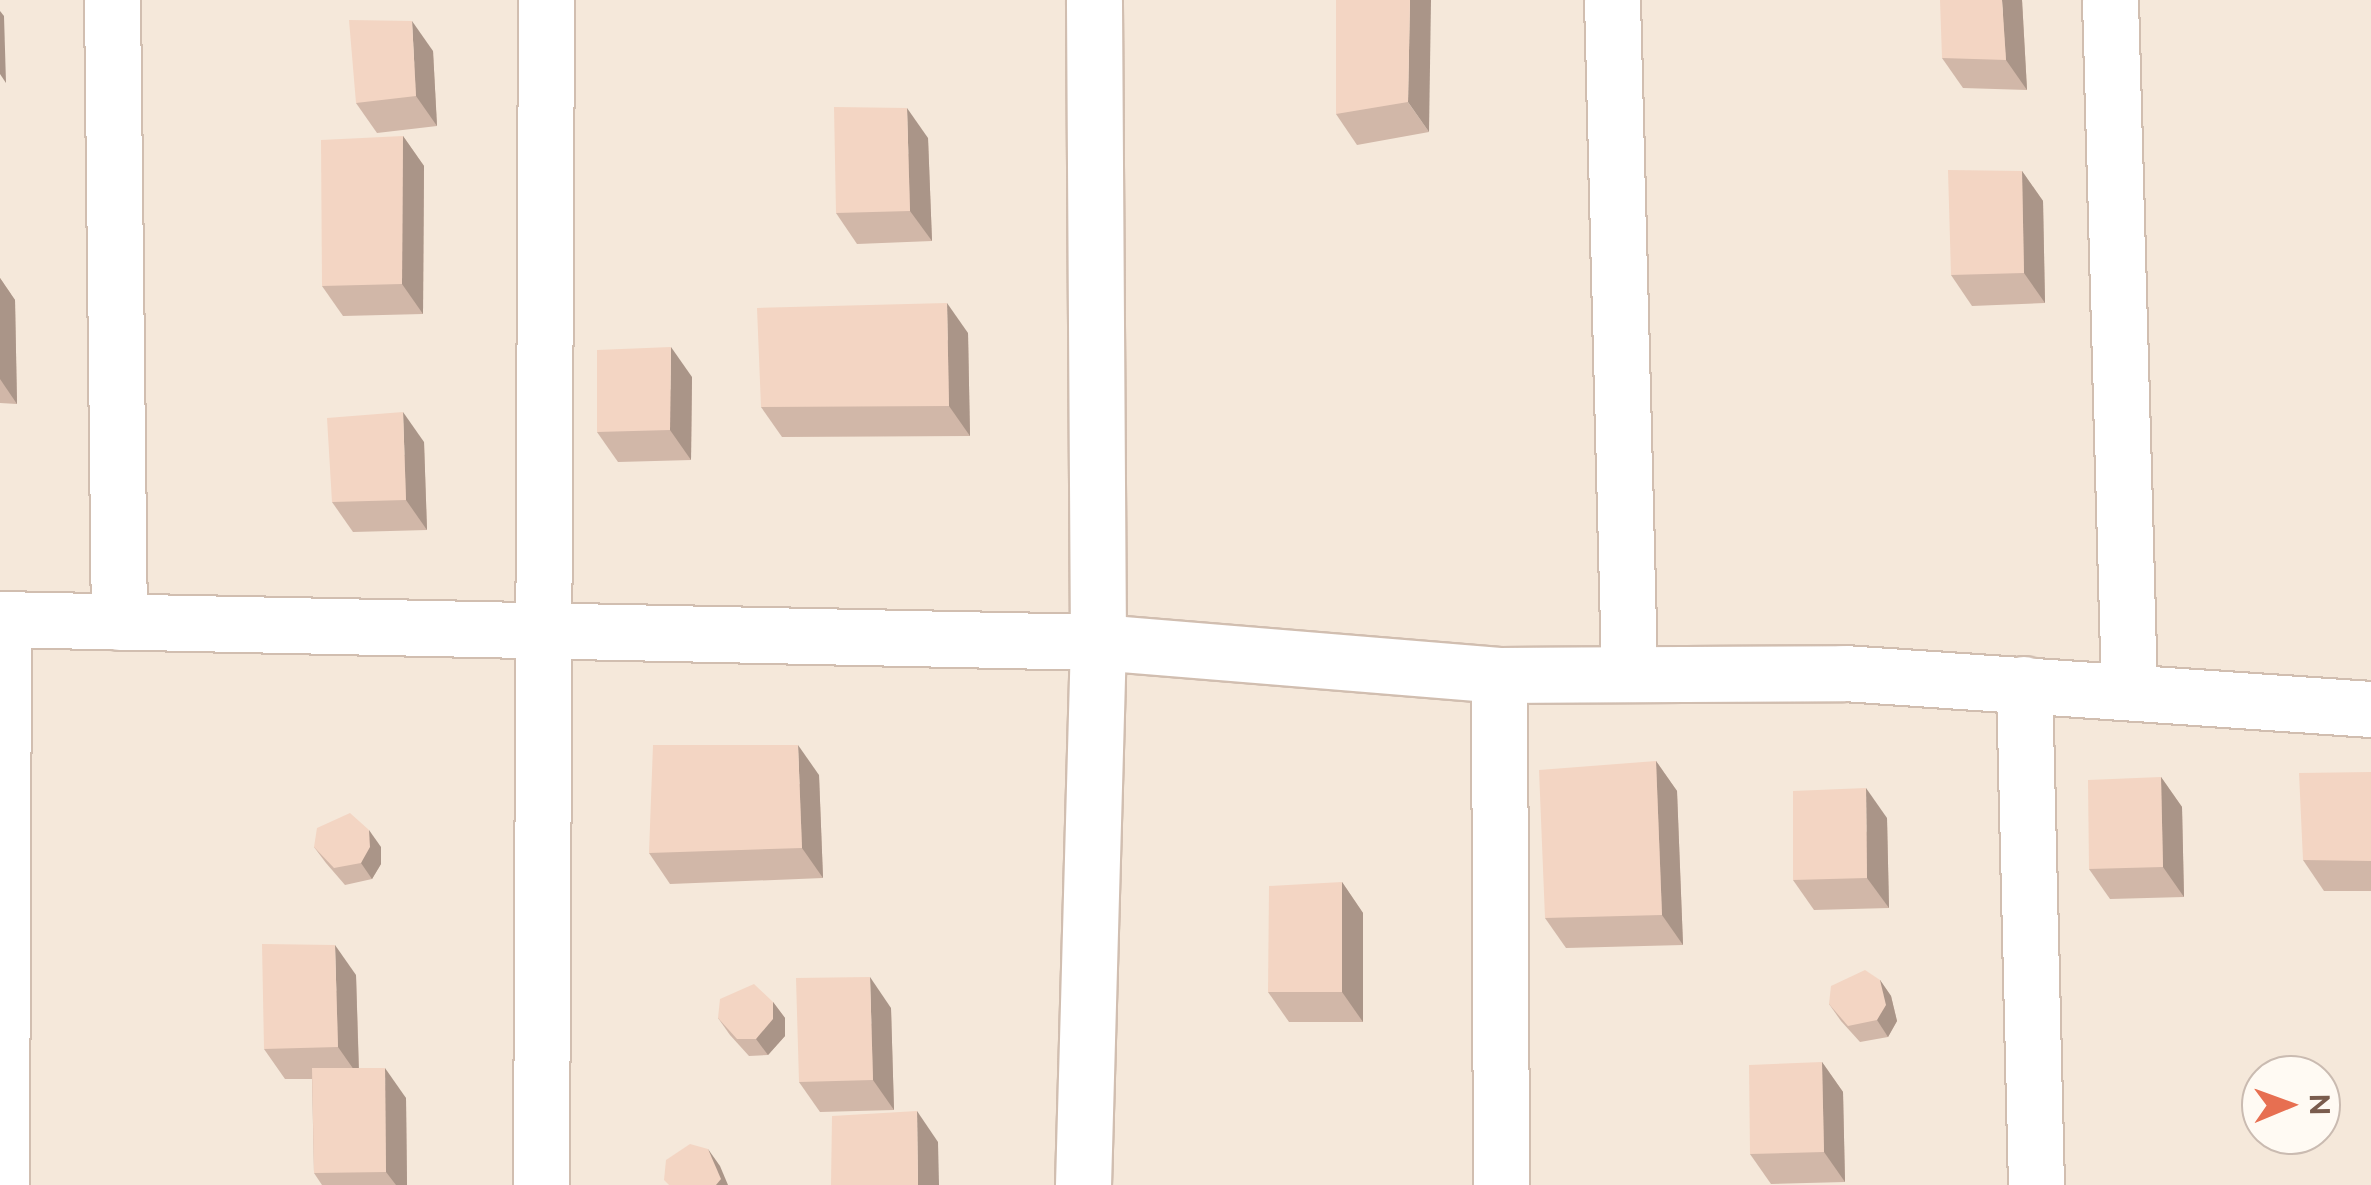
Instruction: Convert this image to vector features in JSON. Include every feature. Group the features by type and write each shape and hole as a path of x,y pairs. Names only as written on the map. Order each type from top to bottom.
{"street":[{"path":"112,0 120,622"},
{"path":"541,1185 546,0"},
{"path":"1083,1185 1098,642 1094,0"},
{"path":"1612,0 1630,669"},
{"path":"2110,0 2129,688"},
{"path":"1,1185 2,619 1098,642 1499,676 1630,669 2129,688 2371,709"},
{"path":"1499,676 1501,1185"},
{"path":"2024,684 2036,1185"}],"shaded area":[{"path":"0,0 2371,0 2371,1185 0,1185"}],"building":[{"path":"1336,0 1410,0 1408,102 1336,114"},
{"path":"1940,0 2002,0 2006,60 1942,58"},
{"path":"349,20 412,21 416,96 356,103"},
{"path":"834,107 907,108 910,211 836,213"},
{"path":"403,136 402,284 322,286 321,140"},
{"path":"1948,170 2022,171 2024,273 1951,275"},
{"path":"947,303 949,406 761,407 757,308"},
{"path":"671,347 670,430 597,432 597,350"},
{"path":"403,412 406,500 332,502 327,418"},
{"path":"653,745 798,745 802,848 649,853"},
{"path":"1656,761 1662,915 1545,918 1539,770"},
{"path":"2371,772 2371,861 2303,860 2299,773"},
{"path":"2161,777 2163,867 2089,869 2088,780"},
{"path":"1866,788 1867,878 1793,880 1793,791"},
{"path":"350,813 369,830 370,847 361,863 334,868 314,847 317,828"},
{"path":"1342,882 1342,992 1268,992 1269,886"},
{"path":"262,944 335,945 338,1047 264,1049"},
{"path":"1865,970 1880,980 1886,1005 1877,1020 1848,1026 1829,1004 1831,986"},
{"path":"870,977 873,1080 799,1082 796,978"},
{"path":"754,984 773,1002 773,1019 756,1039 737,1039 718,1018 720,999"},
{"path":"1822,1062 1824,1152 1750,1154 1749,1065"},
{"path":"312,1068 385,1068 386,1172 314,1173"},
{"path":"917,1111 918,1185 831,1185 832,1116"},
{"path":"690,1144 708,1149 721,1179 716,1185 669,1185 664,1180 666,1160"}]}
